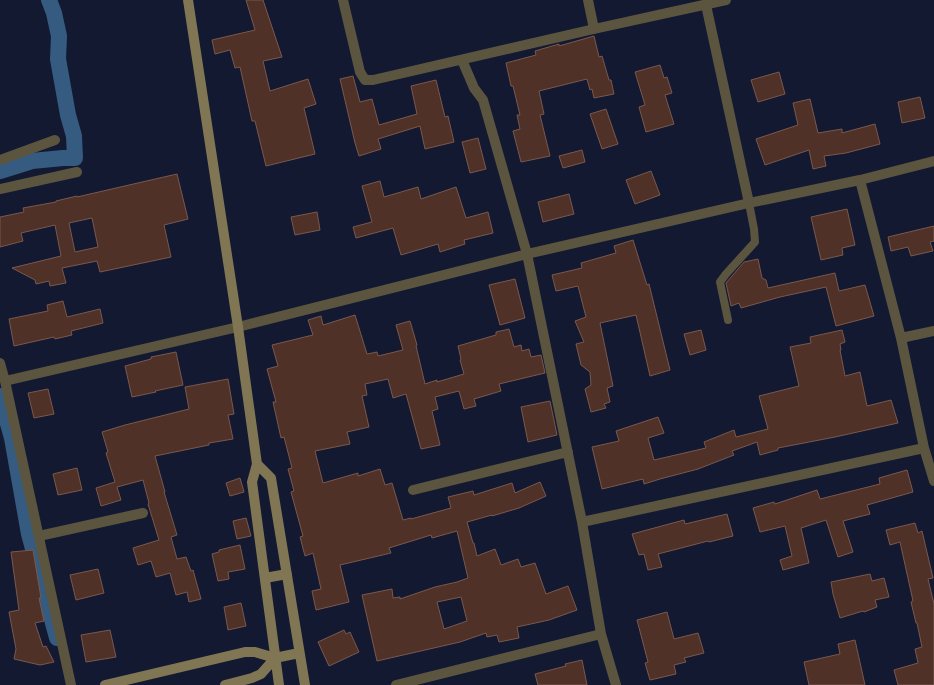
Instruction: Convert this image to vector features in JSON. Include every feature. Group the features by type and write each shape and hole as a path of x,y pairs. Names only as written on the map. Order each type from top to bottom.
{"street":[{"path":"188,0 238,327 256,464 252,482 279,685"},
{"path":"343,0 360,72 365,80 373,80 726,0"},
{"path":"588,0 594,29"},
{"path":"706,4 749,203"},
{"path":"462,60 474,88 483,100 527,254 582,522 602,634 616,685"},
{"path":"0,160 55,140"},
{"path":"5,382 238,327 527,254 749,203 860,180 934,161"},
{"path":"0,189 77,172"},
{"path":"860,180 901,338 924,448 934,480"},
{"path":"901,338 934,331"},
{"path":"0,363 71,685"},
{"path":"582,522 924,448"},
{"path":"413,490 568,452"},
{"path":"256,464 271,478 305,685"},
{"path":"39,536 143,513"},
{"path":"264,578 287,574"},
{"path":"396,685 602,634"},
{"path":"104,685 245,652 255,652 275,658 299,653"},
{"path":"225,685 261,674 275,658"}],"lane":[{"path":"728,320 720,282 755,242 749,203"}],"building":[{"path":"246,0 263,0 282,57 263,61 270,91 308,79 316,104 304,108 315,154 266,166 255,121 252,121 240,67 235,68 230,50 215,54 212,40 255,30"},
{"path":"594,36 599,57 602,56 609,80 611,80 614,94 594,98 592,89 590,90 587,79 539,91 544,114 540,115 550,156 521,162 513,131 520,129 517,115 520,115 506,63 536,55 535,51"},
{"path":"660,65 664,78 667,77 672,93 665,95 674,124 646,132 639,107 645,105 635,72"},
{"path":"779,72 785,94 758,102 751,80"},
{"path":"353,76 360,102 372,99 379,125 417,114 411,86 436,80 445,117 448,116 454,142 425,149 420,126 378,139 381,149 359,156 340,79"},
{"path":"920,97 925,118 902,123 898,102"},
{"path":"810,99 818,133 842,129 842,133 875,124 880,144 846,153 824,156 826,166 813,169 809,150 765,165 756,139 798,125 793,103"},
{"path":"606,109 618,144 602,149 590,114"},
{"path":"478,138 486,169 470,173 462,142"},
{"path":"582,150 585,162 563,168 559,156"},
{"path":"651,171 660,195 635,204 626,180"},
{"path":"177,174 188,219 164,225 171,257 100,272 97,261 62,268 66,283 50,286 49,281 36,284 35,280 12,268 61,256 55,225 21,233 23,241 0,247 0,217 24,212 23,208","holes":["92,218 98,247 75,252 69,223"]},
{"path":"380,181 384,197 418,187 421,199 456,187 466,218 488,212 493,233 464,240 465,244 440,252 438,244 401,255 393,228 356,238 353,227 372,222 362,186"},
{"path":"569,194 574,214 543,222 538,202"},
{"path":"847,209 855,245 842,248 843,255 821,260 811,217"},
{"path":"317,212 320,230 295,235 291,217"},
{"path":"934,226 934,241 930,242 933,251 911,256 908,247 891,251 888,237"},
{"path":"633,240 647,285 649,284 670,370 650,376 636,315 600,323 613,386 607,388 610,402 604,404 606,408 591,412 585,389 591,385 590,372 581,365 576,344 584,342 575,321 586,317 578,286 556,291 552,275 582,268 581,263 616,253 614,246"},
{"path":"758,259 762,278 766,280 768,288 835,273 839,291 865,285 874,316 836,326 826,287 780,297 741,308 739,303 731,306 726,283 744,262"},
{"path":"515,279 525,318 500,325 489,285"},
{"path":"63,301 67,317 100,309 103,323 71,331 72,335 55,339 54,337 14,346 9,319 48,311 47,305"},
{"path":"355,315 367,354 377,352 378,356 403,350 396,325 410,321 417,345 425,384 464,374 458,346 496,335 496,332 509,329 514,347 521,345 522,351 529,349 531,357 541,355 545,373 499,384 501,391 474,399 476,406 464,409 459,391 435,397 438,409 432,411 440,445 421,449 406,394 393,398 388,379 365,384 367,395 362,396 369,427 347,432 350,444 315,451 323,483 358,473 358,476 380,469 385,485 392,483 403,520 451,508 448,497 473,491 474,495 512,483 515,493 540,482 546,496 519,508 467,522 473,543 477,556 495,549 501,565 518,559 521,567 535,563 546,594 568,586 577,610 549,620 517,627 519,638 499,642 497,635 487,637 486,633 460,642 377,661 362,595 392,589 393,598 400,597 400,599 468,578 457,531 432,538 431,535 389,548 391,553 340,565 349,602 316,610 312,591 321,589 313,553 305,556 300,537 303,536 291,492 294,491 288,469 292,468 284,437 281,438 273,402 276,402 267,369 278,366 272,345 313,335 308,320 321,316 323,325","holes":["461,597 467,621 444,629 437,602"]},
{"path":"701,330 706,350 690,355 684,334"},
{"path":"842,330 845,342 840,344 840,350 845,376 860,372 867,406 891,400 898,423 778,448 778,450 760,455 757,442 732,451 734,455 698,469 644,484 643,479 602,489 592,447 619,441 616,431 658,417 664,433 648,438 654,460 706,448 704,442 734,430 736,437 768,429 759,396 799,386 790,347 811,343 810,337"},
{"path":"176,352 183,385 132,397 125,366 151,359 151,357"},
{"path":"228,379 234,414 228,415 233,439 209,443 209,445 155,456 177,535 171,537 177,559 186,557 191,571 193,570 201,599 189,602 187,592 176,595 170,573 156,577 151,561 138,565 133,548 159,540 148,504 143,480 117,487 121,500 101,506 96,488 115,482 106,453 108,452 102,432 189,409 185,387"},
{"path":"48,389 54,414 34,418 28,393"},
{"path":"550,401 557,435 528,442 521,407"},
{"path":"77,468 82,490 58,495 53,474"},
{"path":"907,470 913,492 867,505 870,514 843,521 853,552 838,557 826,520 801,528 809,563 783,570 780,560 792,556 785,526 760,532 753,508 774,502 775,504 817,490 820,499 880,484 879,478"},
{"path":"240,478 244,492 230,496 226,483"},
{"path":"727,514 733,536 658,554 662,567 648,570 644,554 639,555 632,534 684,520 685,524"},
{"path":"246,518 251,536 237,539 233,521"},
{"path":"915,523 918,533 922,531 933,578 928,579 934,604 934,685 898,685 894,670 918,663 915,649 922,647 911,602 913,601 900,542 890,545 886,530"},
{"path":"240,545 245,569 228,572 229,579 218,581 212,554 219,552 219,550"},
{"path":"33,550 41,598 39,598 44,621 35,623 43,647 46,646 54,662 40,665 14,659 16,649 9,612 19,610 11,552"},
{"path":"98,569 104,593 76,600 70,575"},
{"path":"870,574 872,581 884,578 889,597 875,600 877,607 840,618 831,582"},
{"path":"241,603 246,626 228,630 224,607"},
{"path":"667,612 674,639 698,633 704,653 684,658 686,662 674,665 676,674 650,680 645,663 648,662 637,620"},
{"path":"110,630 116,657 86,662 81,635"},
{"path":"344,630 346,634 350,632 359,652 329,666 318,642"},
{"path":"855,640 865,685 809,685 804,662 840,654 838,644"},
{"path":"582,660 587,685 538,685 535,674"}],"waterway":[{"path":"0,171 32,161 75,158 74,136 68,115 58,59 59,36 54,13 49,0"},
{"path":"0,396 12,438 29,534 57,638"}]}
